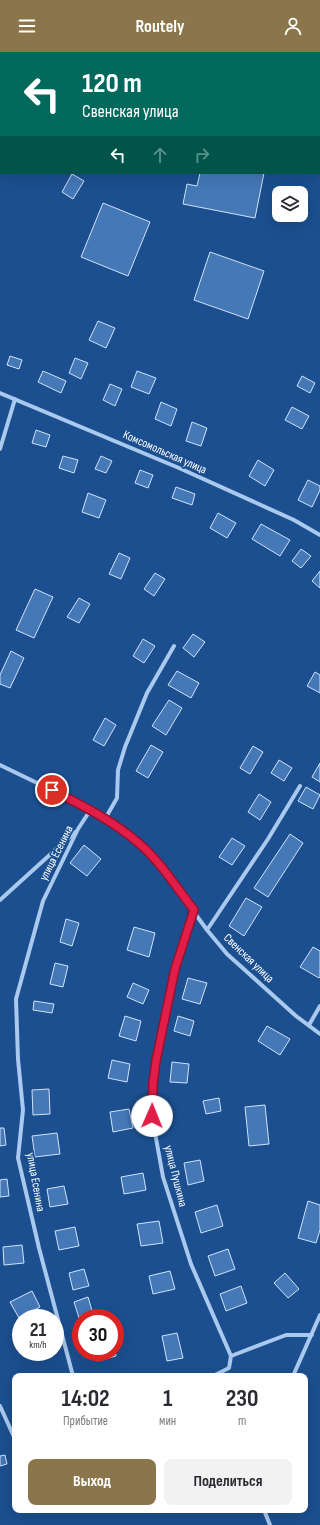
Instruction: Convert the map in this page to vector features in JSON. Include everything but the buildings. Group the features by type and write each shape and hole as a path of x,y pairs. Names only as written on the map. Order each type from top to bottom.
{"street":[{"name":"Комсомольская улица","path":"0,393 186,471 294,520 320,535"},
{"path":"0,449 15,399"},
{"path":"105,818 117,798 118,770 125,747 147,693 174,646"},
{"name":"Свенская улица","path":"0,765 91,809 136,840 165,872 194,910 207,930 227,954 320,1034"},
{"path":"207,930 268,839 300,786"},
{"name":"улица Есенина","path":"72,1373 39,1248 18,1158 23,1110 18,1059 16,999 43,901 78,829 91,809"},
{"path":"0,900 78,829"},
{"name":"улица Пушкина","path":"194,910 175,969 156,1061 153,1084 152,1116 163,1176 191,1264 231,1356"},
{"path":"309,1025 320,1006"},
{"path":"294,1373 320,1315"},
{"path":"219,1373 229,1368 231,1356 286,1335 312,1335"},
{"path":"0,1406 12,1433"},
{"path":"265,1513 270,1525"}],"route":[{"path":"52,790 91,809 136,840 165,872 194,910 175,969 156,1061 153,1084 152,1116"}]}
